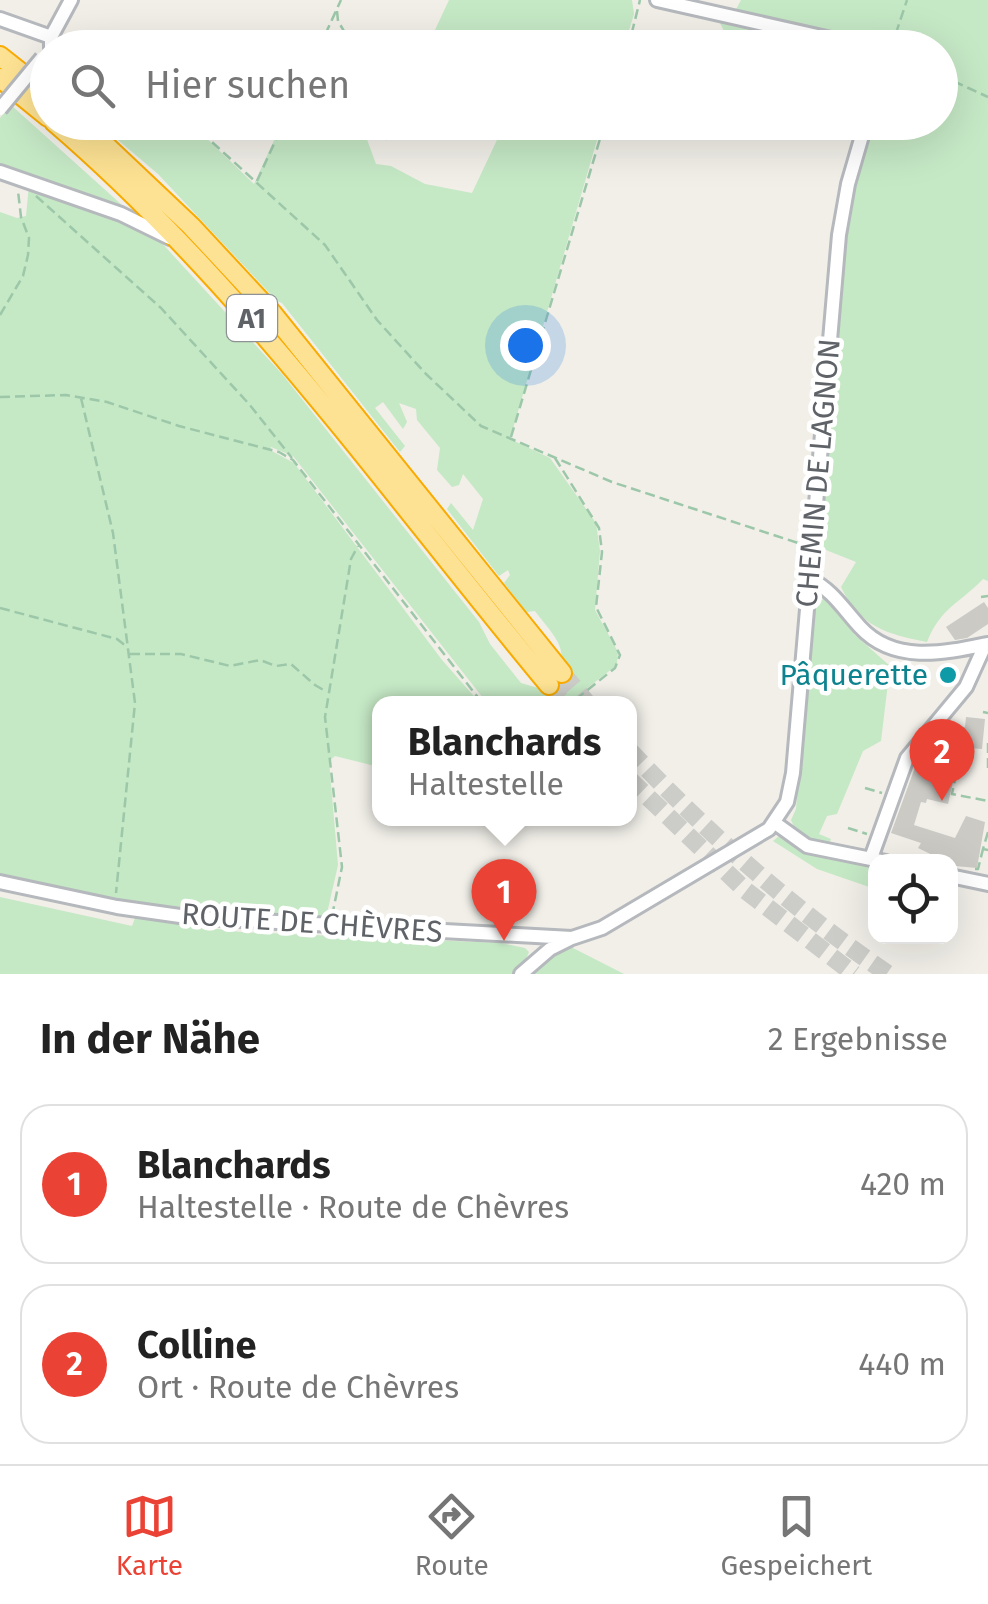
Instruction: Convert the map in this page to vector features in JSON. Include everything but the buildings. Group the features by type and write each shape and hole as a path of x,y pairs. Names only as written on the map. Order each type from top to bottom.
{"highway":[{"path":"0,56 30,80"},
{"path":"0,78 30,102"},
{"name":"A1","path":"73,140 186,246 327,406 555,679 272,314 191,226 100,140"}],"street":[{"path":"57,30 71,0"},
{"path":"656,0 790,30"},
{"path":"0,19 30,37"},
{"path":"0,109 30,71"},
{"name":"CHEMIN DE LAGNON","path":"775,823 791,786 839,236 861,140"},
{"path":"0,172 18,182 121,214 186,246"},
{"path":"809,578 832,592 862,628 886,647 933,653 987,644"},
{"path":"808,602 832,592"},
{"path":"872,854 907,758 966,687 987,644"},
{"path":"775,823 806,846 868,857"},
{"name":"ROUTE DE CHÈVRES","path":"0,882 187,917 572,938 602,928 758,837 775,823"},
{"path":"958,878 988,884"},
{"path":"525,936 534,942 538,952 527,969"},
{"path":"527,969 572,938"}],"path":[{"path":"327,30 341,0"},
{"path":"632,30 640,0"},
{"path":"897,30 906,0"},
{"path":"336,10 343,30"},
{"path":"958,83 988,96"},
{"path":"210,140 325,245 376,320 473,420 612,482 812,548"},
{"path":"256,182 276,140"},
{"path":"510,438 600,140"},
{"path":"0,315 23,276 28,255 30,238 21,217 18,182"},
{"path":"18,182 161,308 249,404 477,696"},
{"path":"0,397 80,396 279,452 294,460"},
{"path":"80,396 107,501 136,718 117,906"},
{"path":"554,456 599,528 602,552 596,606 620,655 614,668 580,696"},
{"path":"330,926 342,867 325,717 351,559 360,545"},
{"path":"980,597 988,596"},
{"path":"0,608 118,639 129,651 181,654 230,666 260,660 276,666 291,664 315,686 328,692"},
{"path":"118,639 126,631"},
{"path":"988,744 988,770"},
{"path":"946,746 957,768 952,794 988,801"},
{"path":"865,788 878,792"},
{"path":"848,828 868,834"},
{"path":"972,870 978,869 986,850 988,832"}],"green space":[{"path":"449,0 632,0 634,14 629,30 435,30"},
{"path":"741,0 988,0 988,581 983,579 945,613 927,642 887,632 866,620 841,587 856,562 816,546 839,279 867,140 958,140 958,30 724,30 718,19 730,21"},
{"path":"11,105 30,122 30,140 50,140 133,215 0,166 0,118"},
{"path":"118,140 208,140 254,184 274,140 367,140 376,164 391,166 425,184 472,193 497,140 597,140 510,439 550,458 596,523 600,551 595,610 618,652 613,668 577,696 482,696 293,456 271,447 270,450 294,463 442,660 474,696 372,696 372,765 335,756 329,761 338,865 325,922 187,913 0,877 0,212 17,218 26,216 29,185 135,226 159,240 282,374 479,622 490,644 521,683 545,690 560,667 558,642 535,611 526,612 504,583 510,575 508,570 499,576 447,509 451,503 473,530 483,499 463,474 459,485 452,487 437,470 440,448 417,420 416,409 399,403 407,422 403,429 383,402 375,408 405,446 400,452 282,303 158,174"},
{"path":"827,598 855,635 890,666 881,741 863,751 837,814 827,816 819,834 831,839 828,846 799,837 791,820 796,809 811,610 816,601"},
{"path":"779,836 811,853 868,863 868,887 817,869 773,841"},
{"path":"0,897 132,926 135,918 240,932 501,943 529,952 514,974 0,974"},
{"path":"571,947 624,974 528,974"}],"tunnel":[{"path":"562,673 581,696"},
{"path":"549,685 558,696"},
{"path":"637,758 752,869 888,974"},
{"path":"637,787 745,890 854,974"}],"place":[{"name":"Pâquerette","path":"948,675"},
{"name":"Colline","path":"942,801"},
{"name":"Blanchards","path":"504,941"}]}
